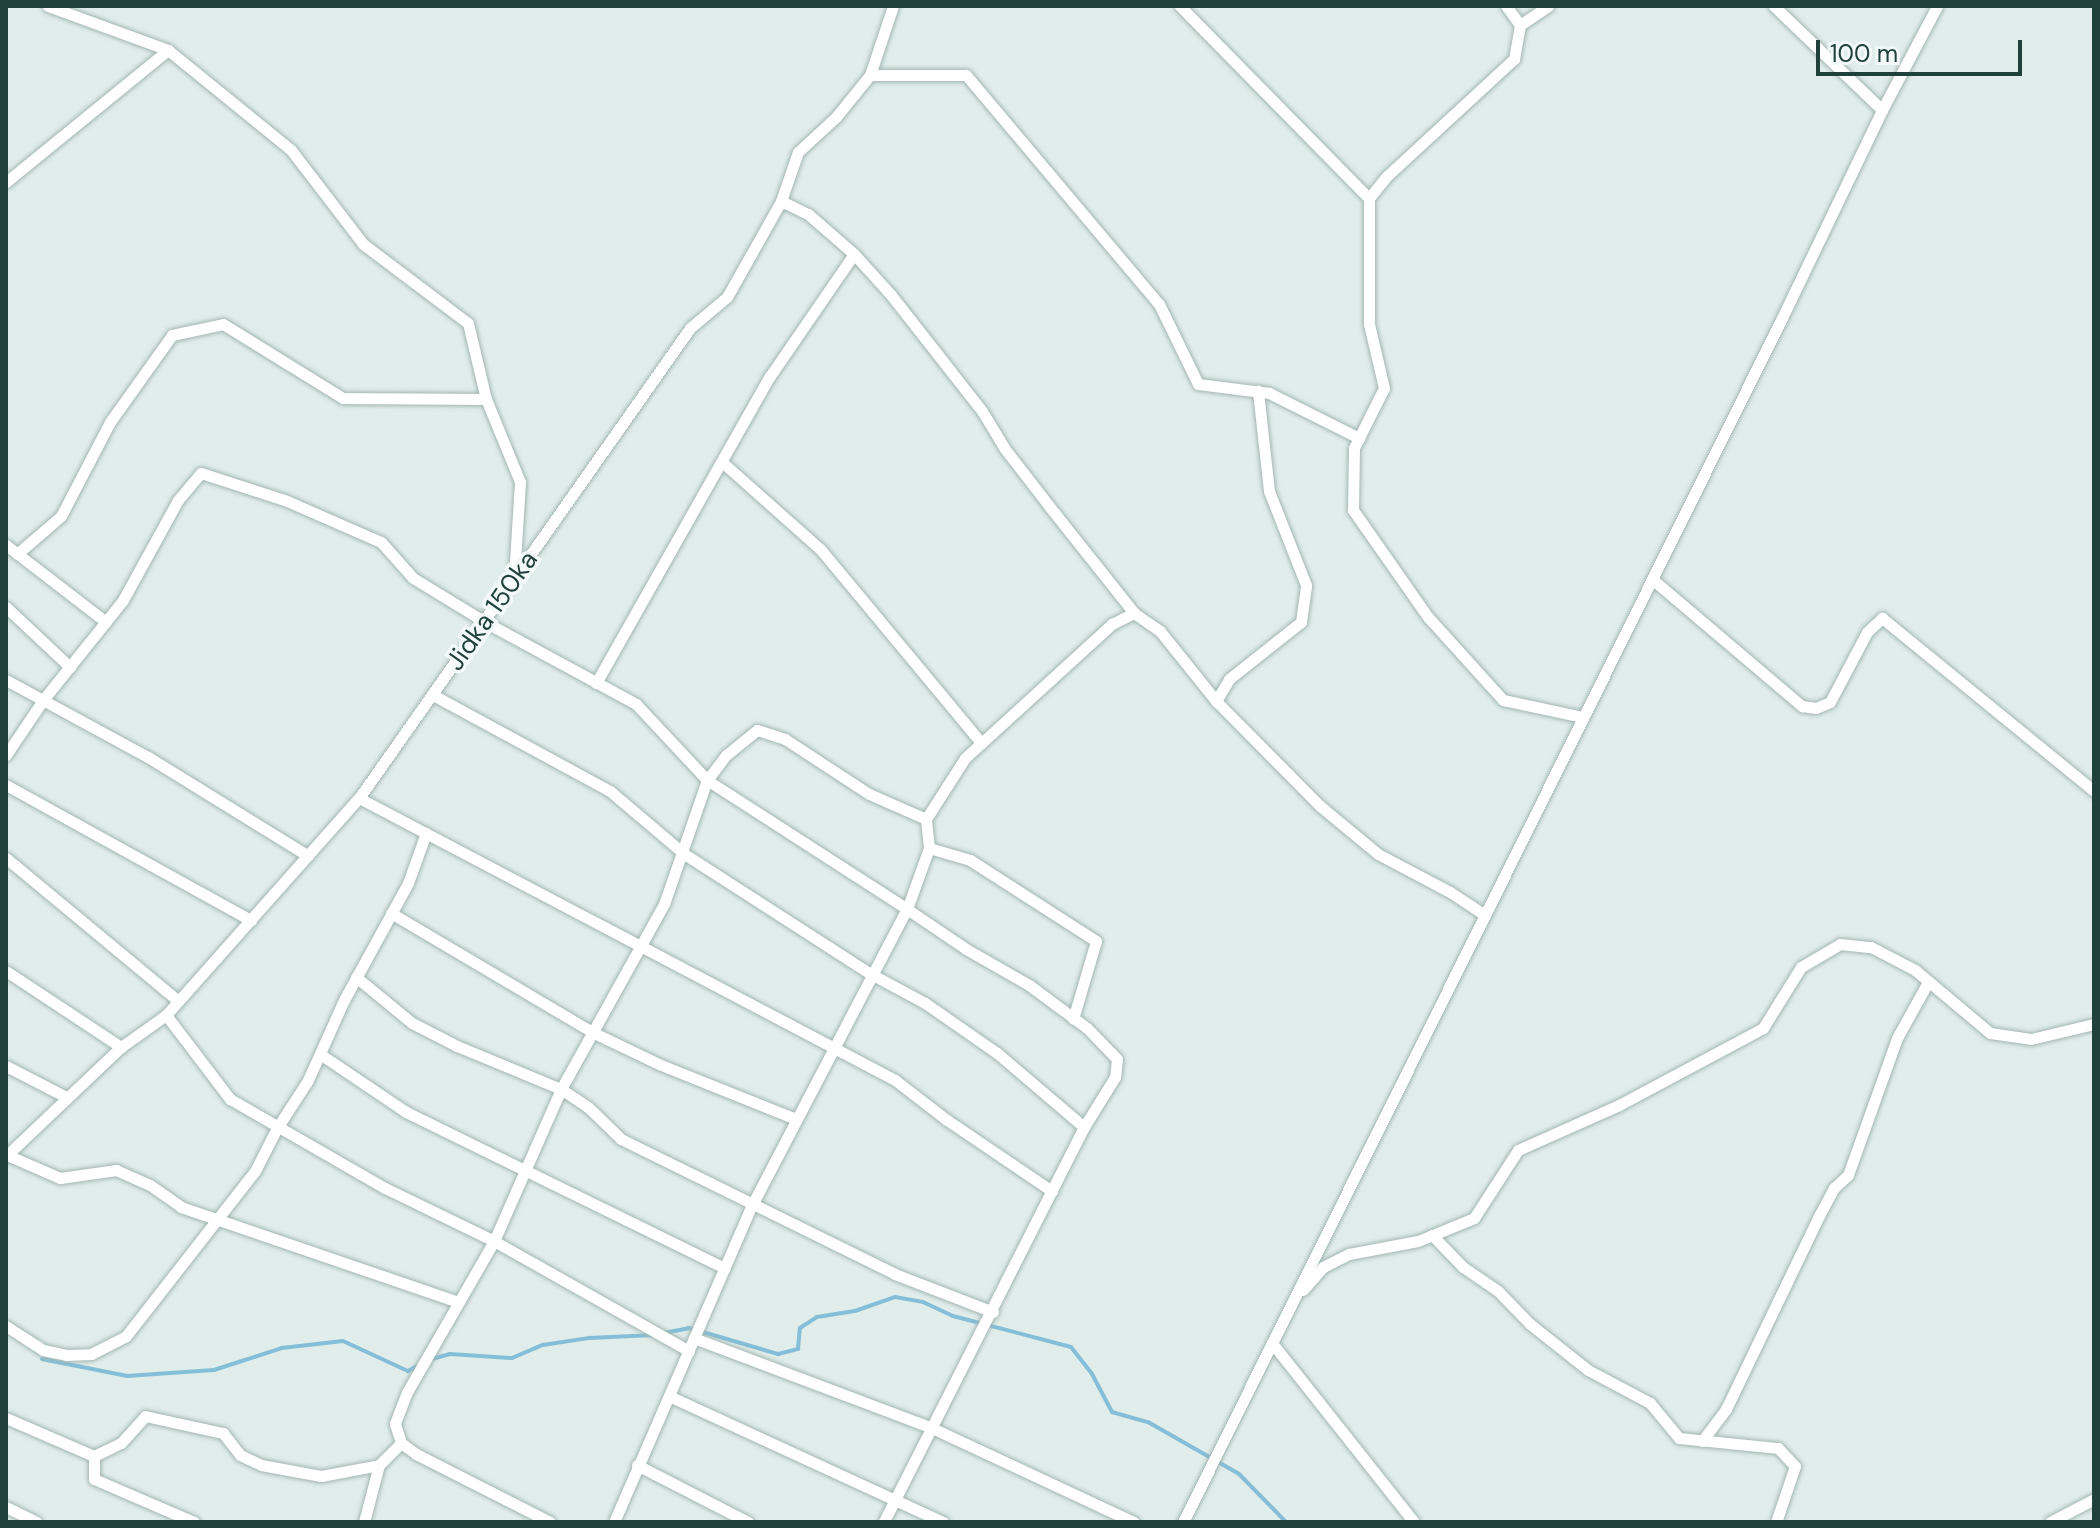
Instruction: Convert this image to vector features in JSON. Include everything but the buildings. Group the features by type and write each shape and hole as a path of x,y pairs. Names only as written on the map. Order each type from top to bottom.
{"street":[{"path":"48,6 168,50 291,150 363,244 468,323 486,399 520,482 514,580"},
{"name":"Jidka 150ka","path":"6,1155 121,1047 166,1015 359,798 693,323 727,297 781,201 798,152 836,117 870,75 893,6"},
{"path":"1180,6 1369,198"},
{"path":"1506,6 1520,25"},
{"path":"1526,6 1514,59 1387,176 1369,198 1369,324 1384,388 1354,448 1353,510 1428,617 1503,700 1583,717"},
{"path":"1520,25 1548,6"},
{"path":"1774,6 1882,110"},
{"path":"1183,1522 1882,110 1937,6"},
{"path":"6,182 168,50"},
{"path":"870,75 966,75 1159,304 1198,384 1269,393 1359,438"},
{"path":"781,201 808,214 854,254 961,383 1014,460 1134,613 1160,631 1216,701 1320,806 1378,854 1450,892 1485,915"},
{"path":"596,683 770,376 854,254"},
{"path":"17,554 61,516 110,422 172,335 223,324 343,398 486,399"},
{"path":"1216,701 1229,679 1301,622 1306,585 1269,491 1258,391"},
{"path":"722,462 821,550 981,743"},
{"path":"6,755 43,700 123,600 178,500 201,473 287,501 381,542 413,578 485,622 636,704 707,780 966,949 1029,985 1105,1044 1117,1059 1115,1077 1084,1127 884,1522"},
{"path":"6,545 106,622"},
{"path":"1652,579 1802,706 1816,708 1830,702 1867,632 1882,618 2094,791"},
{"path":"6,607 70,667"},
{"path":"614,1522 752,1205 907,909 929,848 926,819 965,758 1112,624 1134,613"},
{"path":"6,680 148,757 308,856"},
{"path":"433,695 610,791 683,853 871,974 925,1003 997,1053 1084,1127"},
{"path":"550,1522 401,1443 395,1424 407,1392 494,1241 561,1089 664,904 707,780 726,755 757,730 785,739 869,794 926,819"},
{"path":"6,785 251,920"},
{"path":"359,798 895,1080 947,1120 1052,1191"},
{"path":"6,1326 43,1350 66,1355 91,1354 126,1336 255,1171 277,1128 308,1080 356,977 408,883 426,833"},
{"path":"929,848 970,860 1096,941 1073,1019"},
{"path":"6,858 178,1001"},
{"path":"391,913 592,1032 661,1065 796,1119"},
{"path":"1294,1299 1323,1267 1349,1254 1432,1235 1474,1218 1518,1150 1619,1105 1763,1028 1801,967 1840,944 1871,947 1915,970 1990,1033 2031,1039 2094,1024"},
{"path":"6,971 121,1047"},
{"path":"356,977 412,1023 457,1046 561,1089 588,1107 621,1139 895,1274 993,1312"},
{"path":"1702,1441 1726,1409 1834,1188 1848,1175 1897,1038 1928,982"},
{"path":"166,1015 230,1099 385,1188 494,1241 689,1351"},
{"path":"320,1054 406,1112 725,1268"},
{"path":"6,1066 66,1097"},
{"path":"6,1155 60,1178 116,1170 150,1185 181,1207 221,1217 458,1302"},
{"path":"1432,1235 1463,1267 1498,1291 1530,1324 1588,1370 1650,1403 1679,1438 1778,1448 1795,1466 1776,1522"},
{"path":"694,1338 932,1428 1134,1522"},
{"path":"1272,1343 1414,1522"},
{"path":"669,1396 943,1522"},
{"path":"6,1418 94,1456 121,1443 145,1416 223,1433 240,1455 261,1465 321,1476 379,1465"},
{"path":"364,1522 379,1465 401,1443"},
{"path":"94,1456 94,1479 194,1522"},
{"path":"637,1465 748,1522"},
{"path":"2050,1522 2094,1499"},
{"path":"6,1507 37,1522"}],"waterway":[{"path":"664,1333 689,1328 778,1354 798,1349 800,1328 817,1317 855,1311 895,1297 923,1302 953,1316 1071,1347 1092,1374 1112,1412 1148,1422 1239,1474 1286,1522"},
{"path":"428,1360 450,1354 512,1358 543,1345 589,1338 655,1335"},
{"path":"42,1359 127,1376 214,1370 282,1348 343,1341 408,1371 417,1366"}]}
